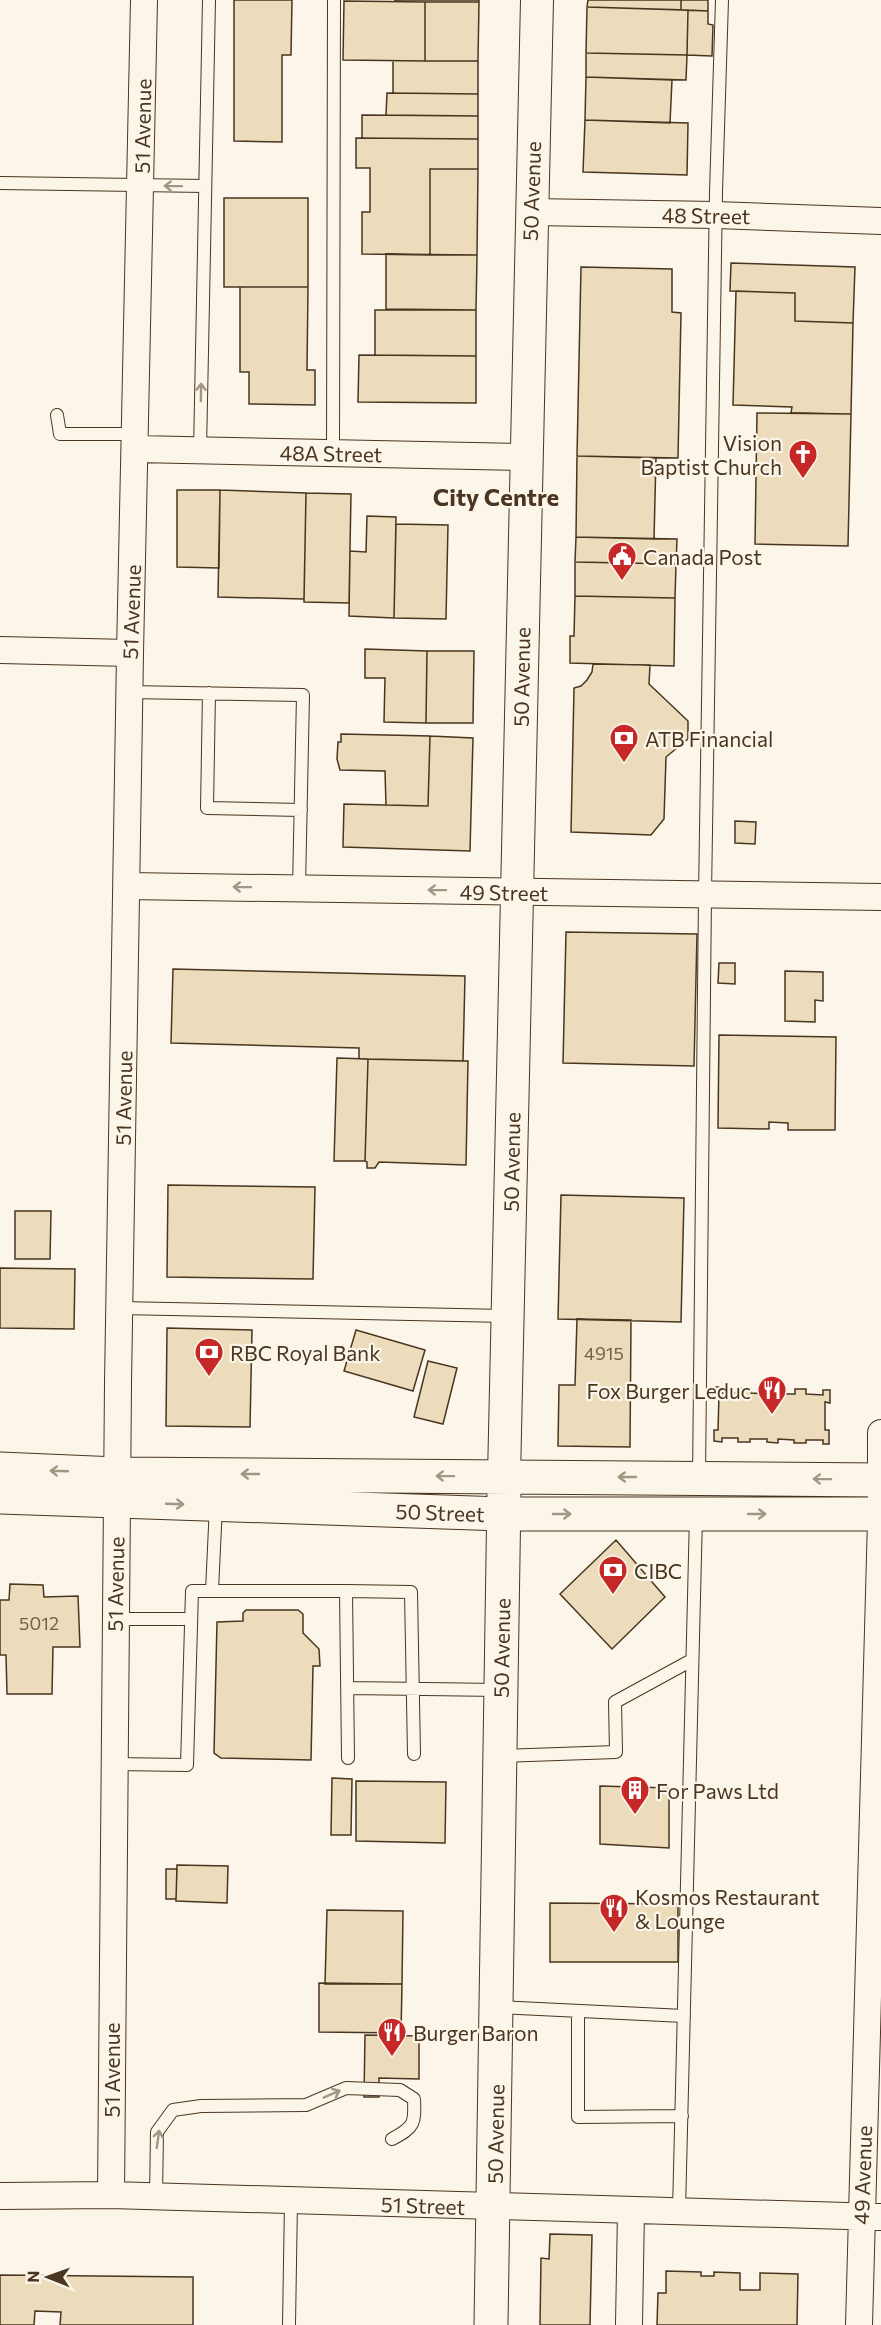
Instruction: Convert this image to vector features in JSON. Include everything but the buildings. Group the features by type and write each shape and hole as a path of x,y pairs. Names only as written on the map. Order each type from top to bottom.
{"main road":[{"name":"50 Street","path":"0,1469 216,1505 503,1514 881,1514"},
{"name":"50 Street","path":"0,1497 117,1488 504,1477 881,1480"},
{"name":"50 Avenue","path":"491,2325 504,1477"}],"street":[{"name":"51 Avenue","path":"111,2195 115,1619 129,692 144,0"},
{"name":"50 Avenue","path":"504,1477 537,0"},
{"name":"48 Street","path":"531,212 881,221"},
{"name":"48A Street","path":"136,441 200,450 525,457"},
{"path":"0,650 130,652"},
{"name":"49 Street","path":"127,886 881,897"},
{"path":"881,1433 881,1505"},
{"name":"49 Avenue","path":"859,2325 871,2217 881,1520"},
{"name":"51 Street","path":"0,2196 111,2195 871,2217"},
{"path":"629,2325 631,2210"}],"lane":[{"path":"200,450 209,0"},
{"path":"333,453 334,0"},
{"path":"699,1478 705,894 716,215 722,0"},
{"path":"0,183 205,186"},
{"path":"57,415 60,434 136,441"},
{"path":"129,692 303,694 299,888"},
{"path":"209,693 207,808 301,810"},
{"path":"120,1308 507,1316"},
{"path":"212,1591 216,1505"},
{"path":"679,2211 696,1515"},
{"path":"114,1764 187,1765 192,1591 411,1592 414,1754"},
{"path":"346,1591 348,1758"},
{"path":"115,1619 191,1619"},
{"path":"500,1756 616,1752 615,1702 692,1660"},
{"path":"348,1688 501,1690"},
{"path":"496,2007 684,2016"},
{"path":"578,2012 578,2117 682,2116"},
{"path":"156,2197 157,2132 173,2110 201,2106 306,2105 346,2088 400,2090 414,2098 415,2119 406,2132 392,2139"},
{"path":"289,2325 291,2201"}],"place":[{"name":"Vision Baptist Church","path":"803,480"},
{"name":"Canada Post","path":"622,582"},
{"name":"ATB Financial","path":"624,764"},
{"name":"RBC Royal Bank","path":"209,1378"},
{"name":"Fox Burger Leduc","path":"772,1416"},
{"name":"CIBC","path":"613,1596"},
{"name":"For Paws Ltd","path":"635,1816"},
{"name":"Kosmos Restaurant & Lounge","path":"614,1934"},
{"name":"Burger Baron","path":"392,2058"}],"district":[{"name":"City Centre","path":"496,496"}]}
